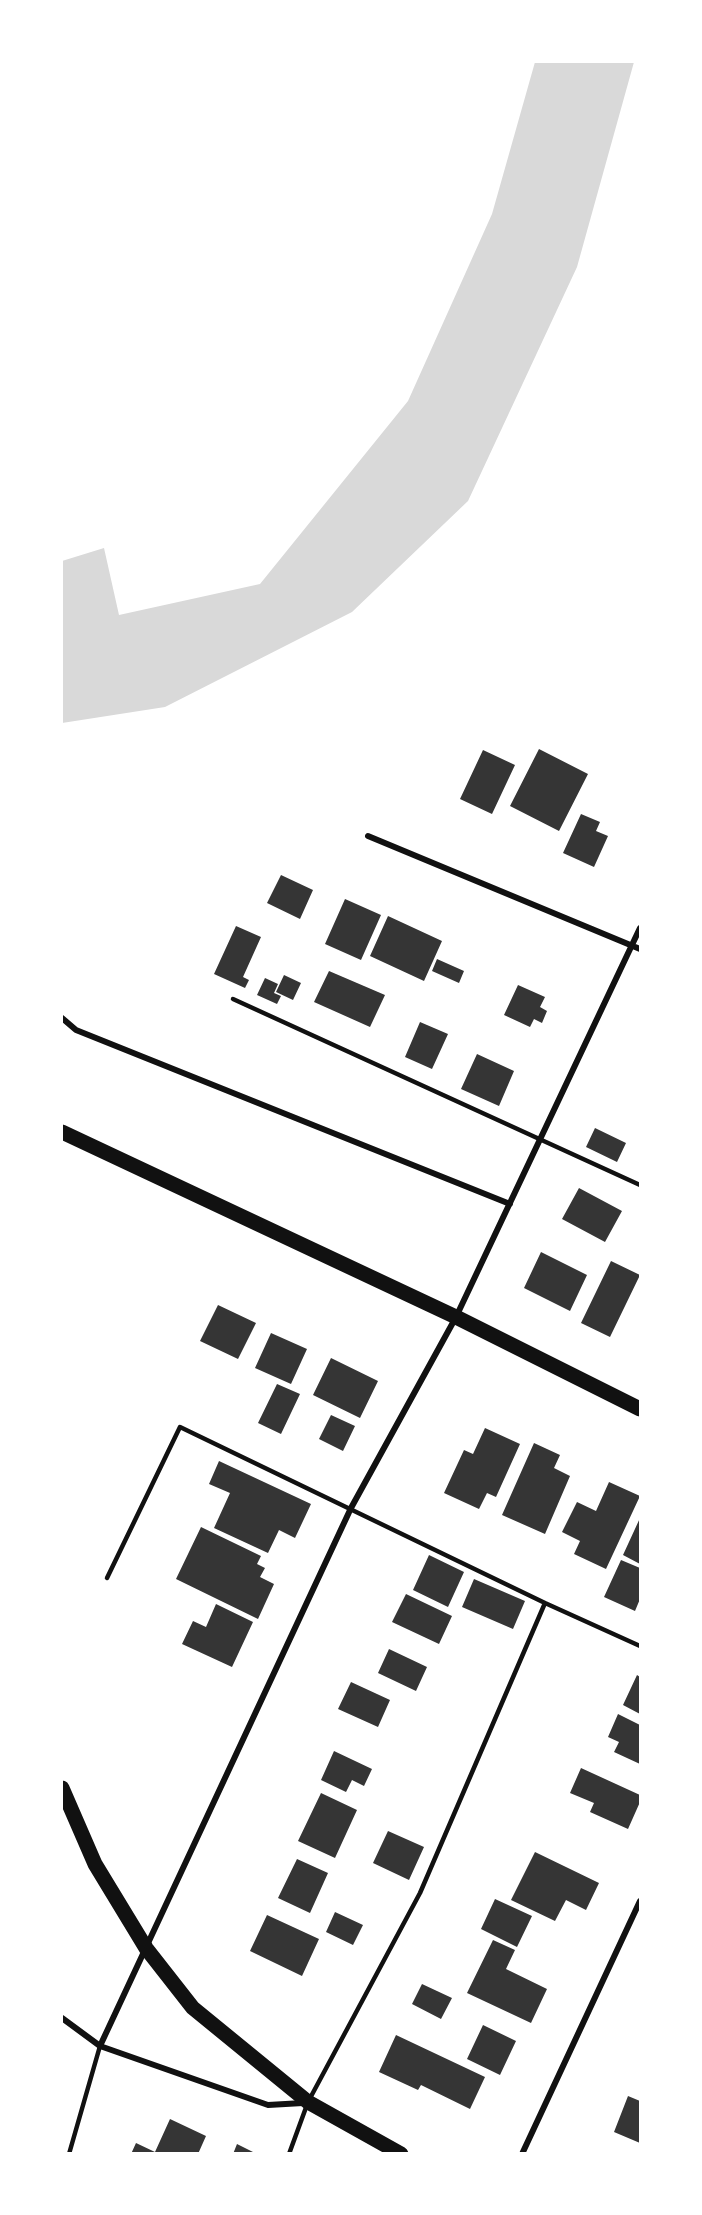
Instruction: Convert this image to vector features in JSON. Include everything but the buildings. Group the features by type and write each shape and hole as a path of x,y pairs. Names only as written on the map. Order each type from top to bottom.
{"main road":[{"path":"62,1132 456,1317 640,1409"},
{"path":"62,1788 95,1864 147,1948 193,2008 308,2102 401,2154"}],"street":[{"path":"368,836 640,949"},
{"path":"100,2046 351,1508 456,1317 640,928"},
{"path":"62,1018 76,1030 510,1204"},
{"path":"522,2154 640,1901"},
{"path":"62,2018 100,2046 268,2105 308,2102"}],"lane":[{"path":"232,999 640,1185"},
{"path":"107,1578 180,1427 545,1603 640,1646"},
{"path":"289,2154 308,2102 420,1893 545,1603"},
{"path":"69,2154 100,2046"}],"shaded area":[{"path":"535,62 634,62 577,267 468,501 352,612 165,707 62,723 62,561 104,548 119,615 260,584 408,401 492,214"}]}
